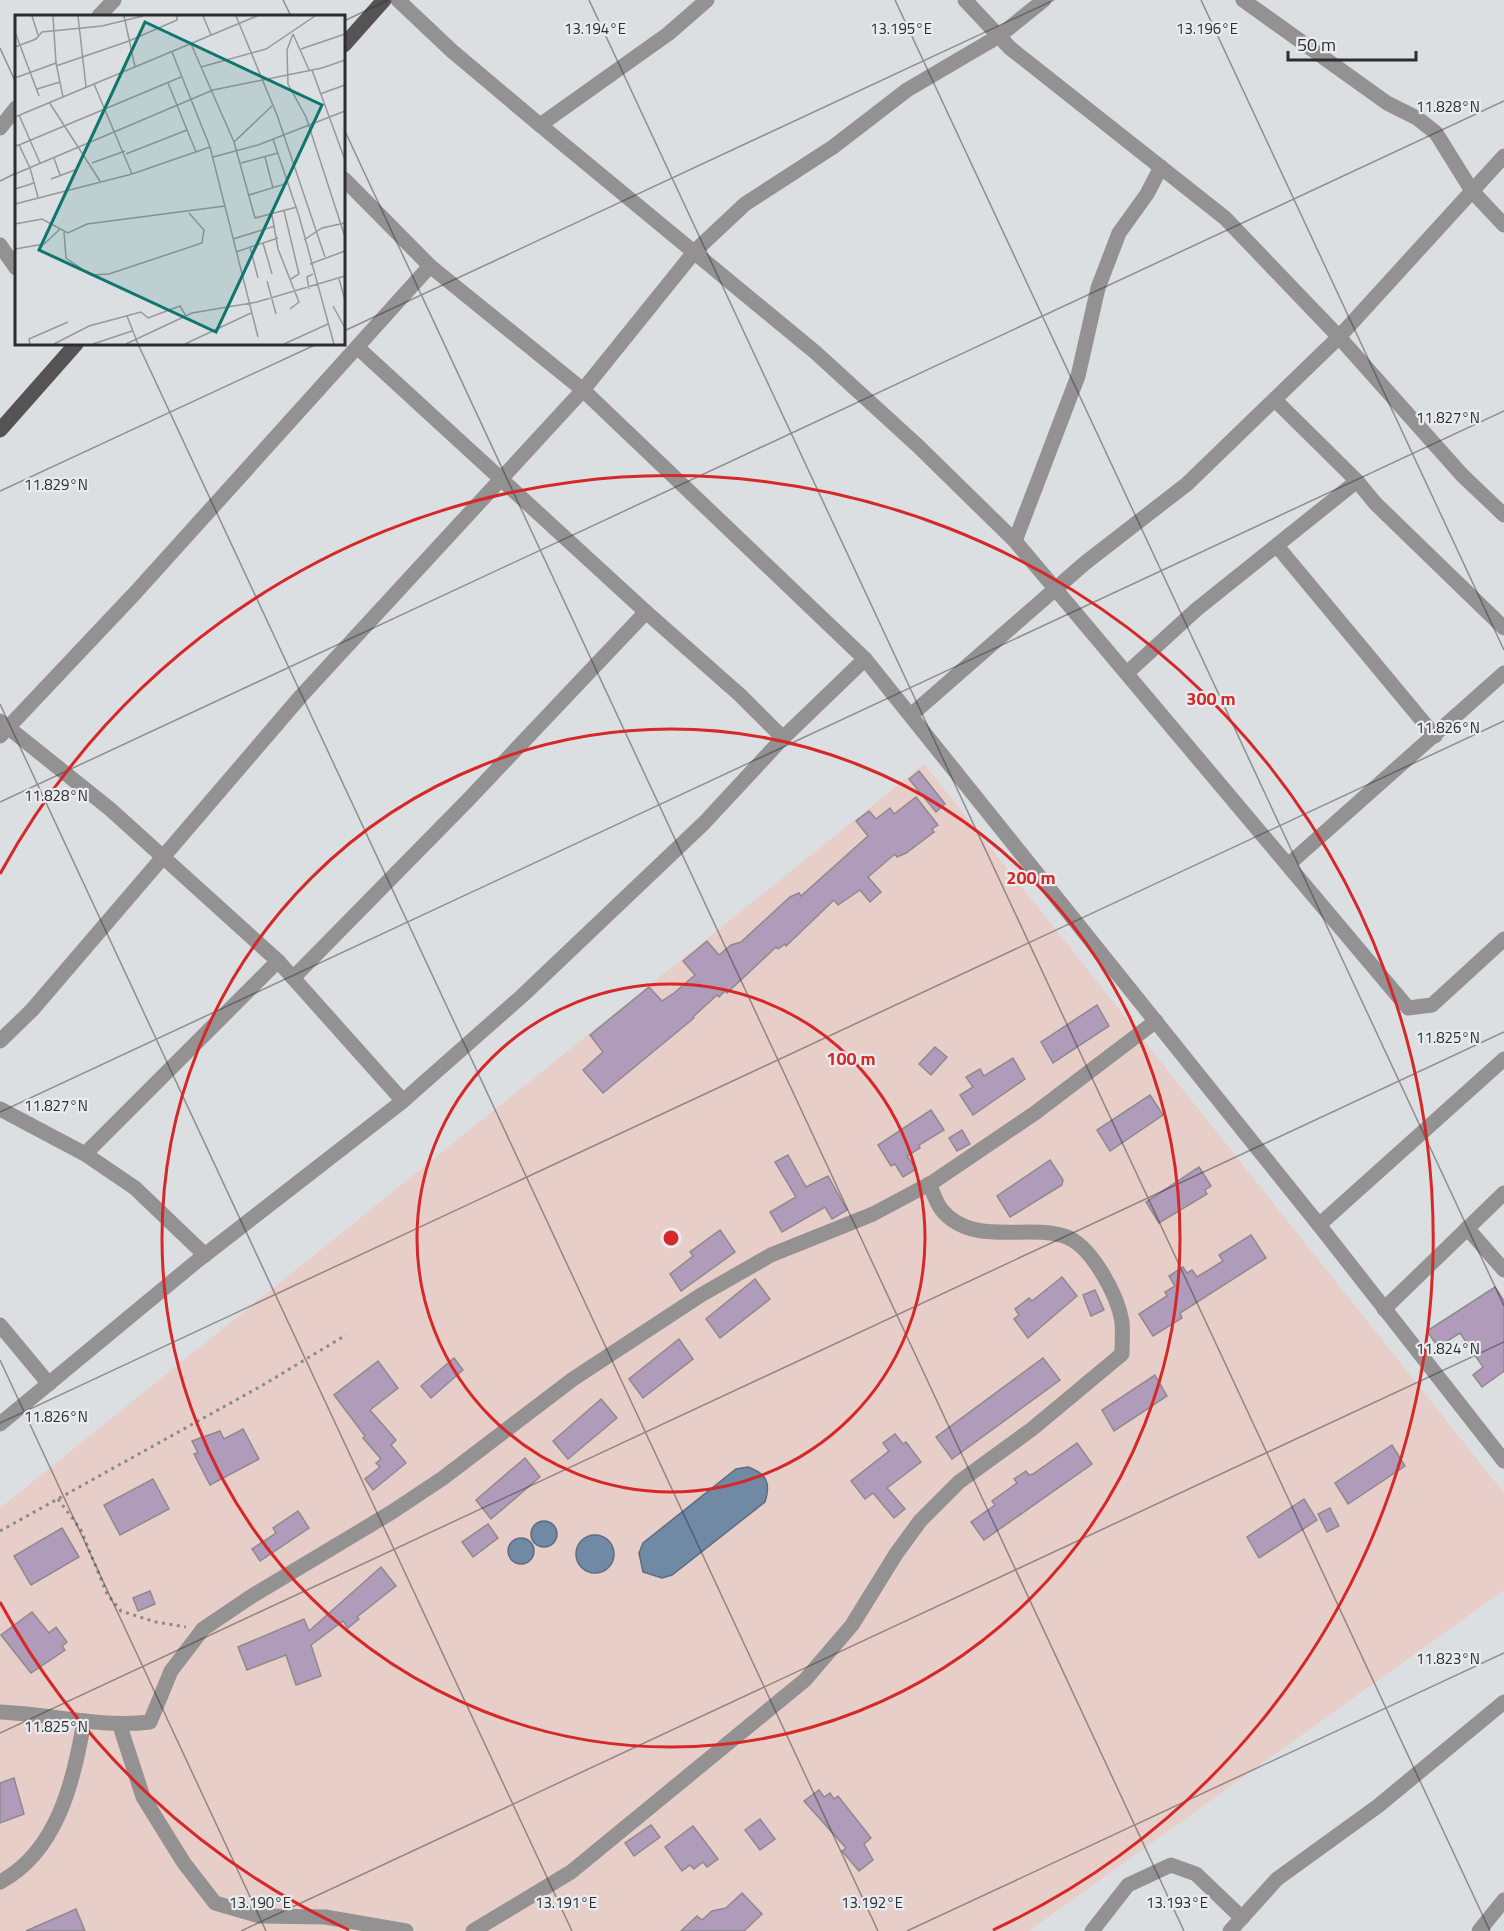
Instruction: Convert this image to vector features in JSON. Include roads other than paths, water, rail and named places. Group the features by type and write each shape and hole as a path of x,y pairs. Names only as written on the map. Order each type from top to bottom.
{"main road":[{"path":"345,44 384,0"},
{"path":"0,430 73,345"}],"street":[{"path":"100,15 114,0"},
{"path":"398,0 452,51 815,352 918,446 1015,541 1054,591 1128,672 1408,1008 1432,1005 1504,939"},
{"path":"540,125 668,34 706,0"},
{"path":"966,0 1011,48 1225,218 1339,337 1462,475 1504,515"},
{"path":"0,1041 32,1010 301,696 583,390 695,251 745,204 833,147 907,90 999,36 1044,0"},
{"path":"1243,0 1388,103 1417,118 1436,133 1472,191 1504,225"},
{"path":"0,128 15,109"},
{"path":"911,715 1085,563 1187,484 1339,337 1504,156"},
{"path":"1015,541 1078,376 1098,288 1115,244 1161,167"},
{"path":"345,180 430,266 583,390 865,659 1319,1225 1504,1461"},
{"path":"0,245 15,267"},
{"path":"403,1101 278,961 110,809 2,728 136,592 430,266"},
{"path":"357,347 740,695 783,738"},
{"path":"1275,400 1357,481 1375,503 1504,628"},
{"path":"1128,672 1197,609 1357,481"},
{"path":"1277,546 1435,736"},
{"path":"293,978 468,800 646,612"},
{"path":"0,1424 206,1255 403,1101 522,996 704,823 783,738 865,659"},
{"path":"1289,864 1504,673"},
{"path":"85,1154 278,961"},
{"path":"0,1712 38,1713 120,1726 150,1722 171,1671 203,1629 252,1596 443,1478 573,1379 701,1295 771,1255 873,1214 929,1184 1035,1113 1156,1021"},
{"path":"1319,1225 1504,1059"},
{"path":"0,1109 85,1154 135,1188 206,1255"},
{"path":"473,1931 571,1872 805,1680 852,1625 896,1554 920,1521 959,1482 1032,1430 1122,1354 1122,1321 1115,1300 1090,1256 1066,1236 1023,1232 987,1233 960,1222 942,1210 929,1184"},
{"path":"1384,1309 1504,1193"},
{"path":"1467,1228 1504,1270"},
{"path":"0,1325 49,1384"},
{"path":"1230,1931 1277,1879 1378,1806 1504,1702"},
{"path":"0,1882 20,1872 49,1837 77,1762 84,1721"},
{"path":"120,1726 143,1797 183,1863 215,1903 260,1916 325,1917 406,1931"},
{"path":"1092,1931 1128,1885 1171,1865 1196,1874 1242,1918"},
{"path":"1479,1931 1504,1900"}],"water":[{"path":"748,1467 760,1473 766,1480 768,1490 765,1502 672,1575 662,1578 643,1572 639,1553 643,1543 736,1469"},
{"path":"544,1521 553,1525 557,1534 553,1543 544,1547 535,1543 531,1534 535,1525"},
{"path":"595,1535 609,1540 614,1554 609,1568 595,1573 581,1568 576,1554 581,1540"},
{"path":"521,1538 530,1542 534,1551 530,1560 521,1564 512,1560 508,1551 512,1542"}]}
